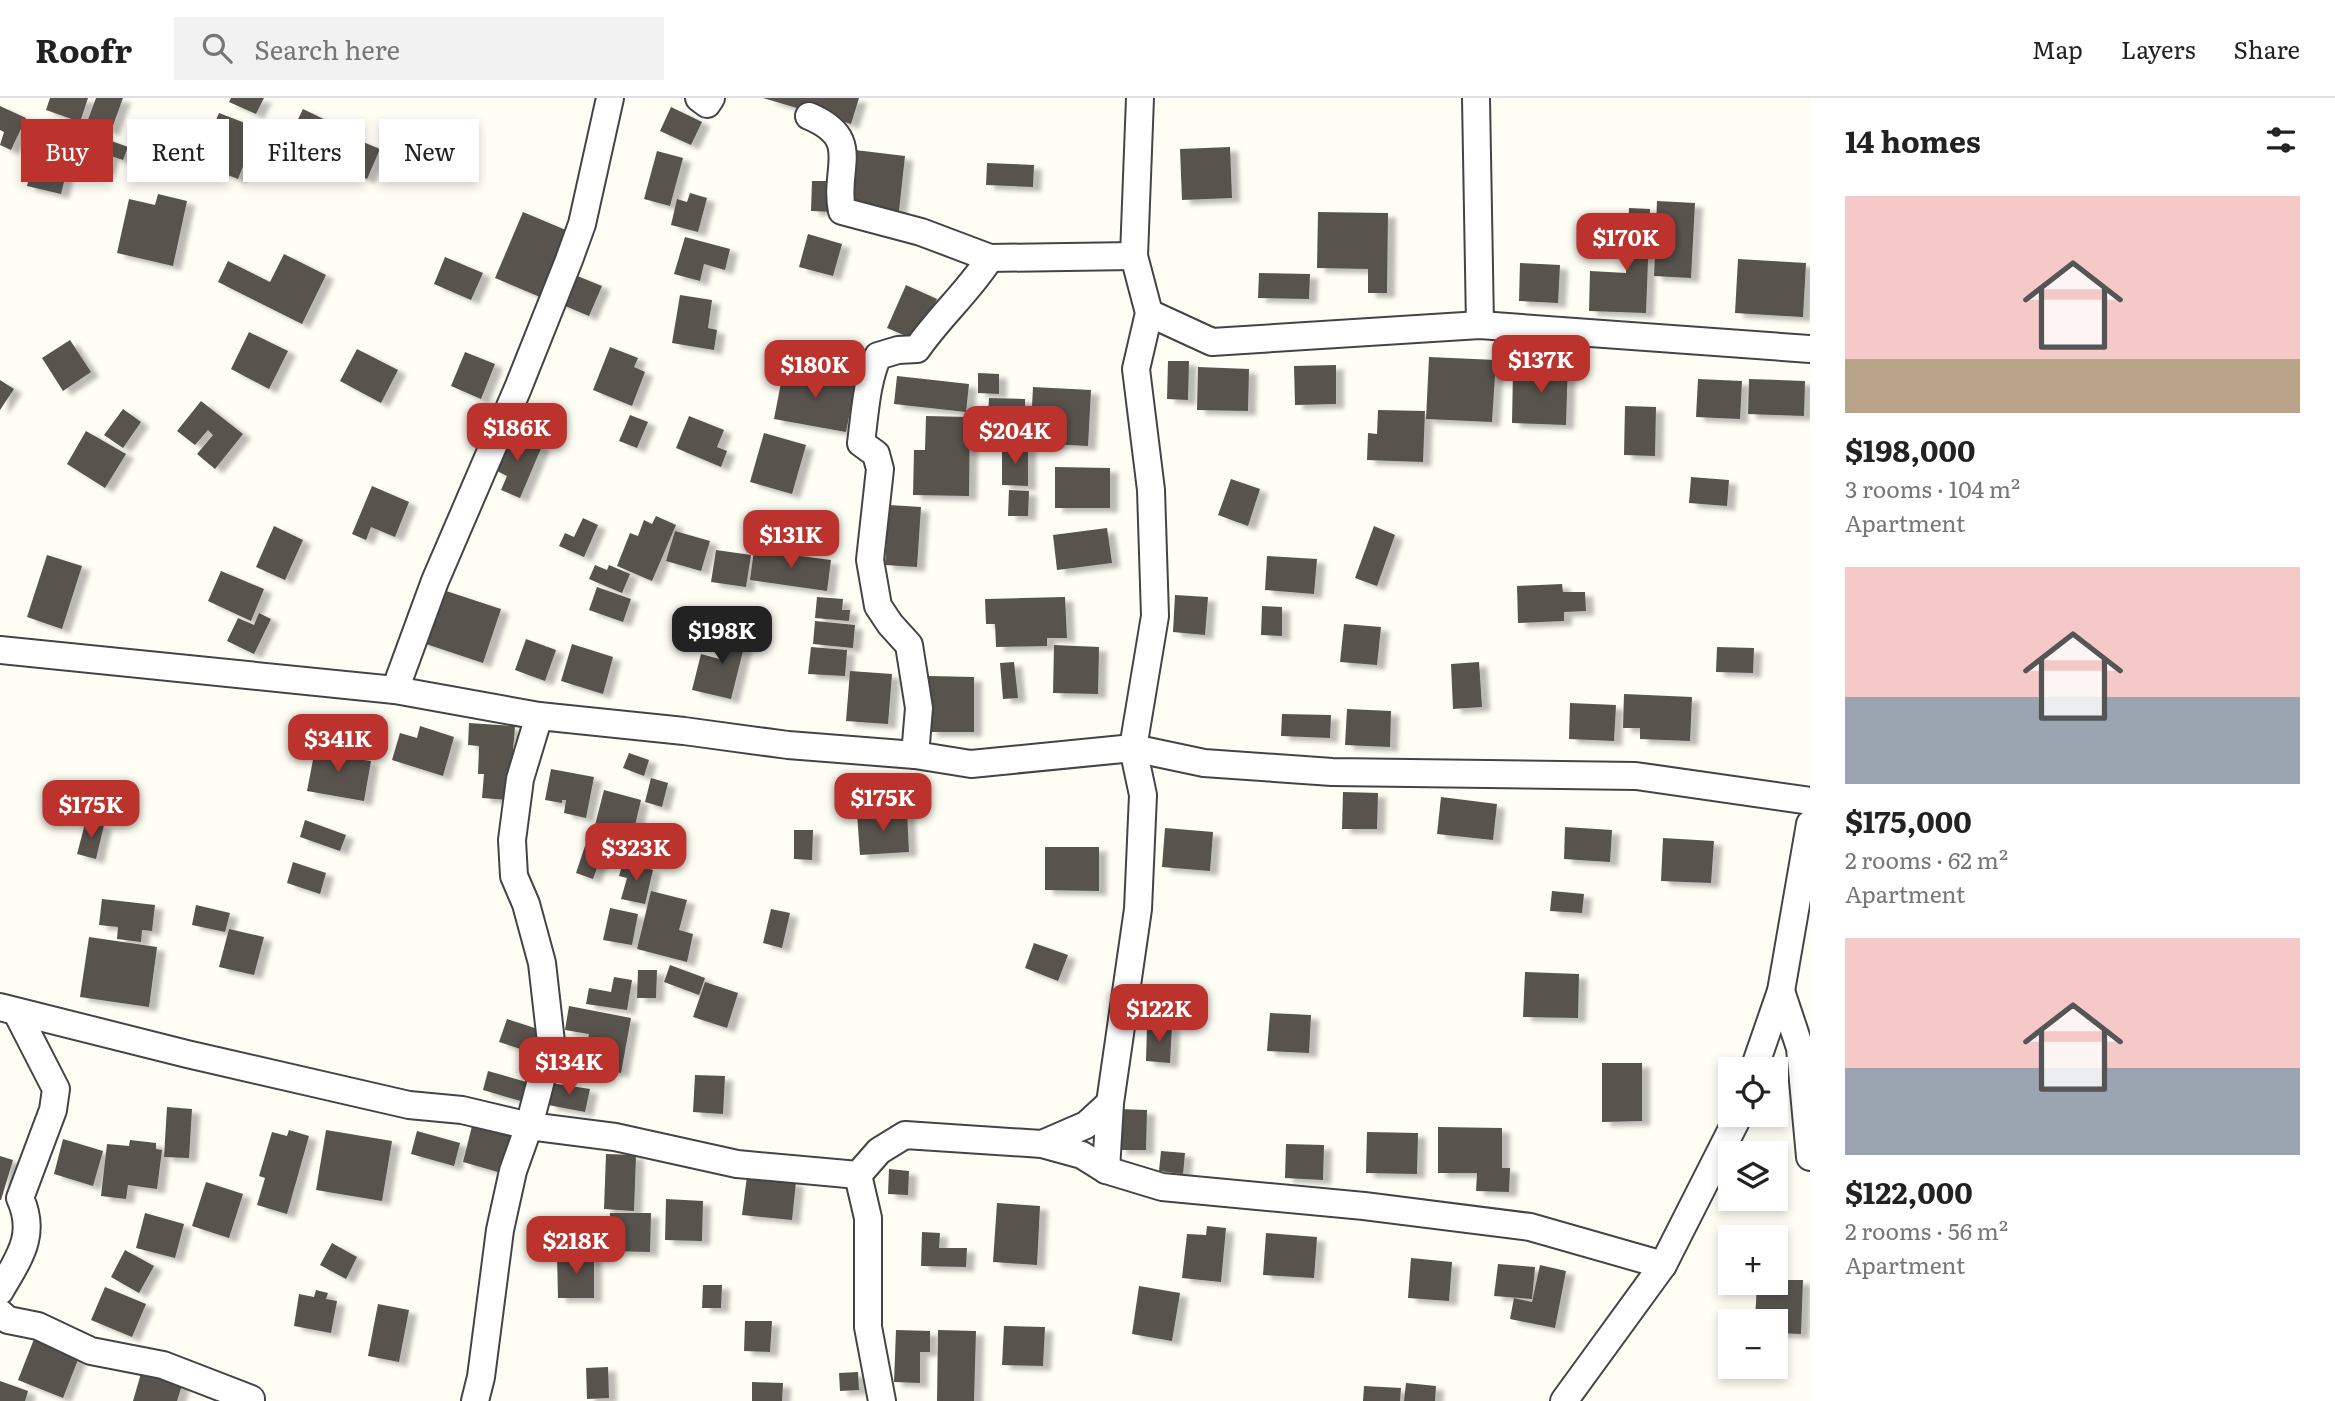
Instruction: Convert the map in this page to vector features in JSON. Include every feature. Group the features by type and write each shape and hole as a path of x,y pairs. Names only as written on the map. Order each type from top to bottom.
{"street":[{"path":"395,690 435,581 518,388 569,260 582,224 610,98"},
{"path":"699,98 707,104 711,98"},
{"path":"1106,1170 1110,1103 1138,909 1143,795 1133,748 1155,616 1151,491 1136,369 1149,313 1134,256 1140,98"},
{"path":"1476,98 1480,325"},
{"path":"809,117 825,123 837,134 843,162 838,194 842,211 921,232 990,257 1134,256"},
{"path":"915,755 919,708 909,645 878,606 870,560 880,469 876,454 862,443 865,408 871,371 878,356 898,350 917,349 981,272 990,257"},
{"path":"1149,313 1212,342 1480,325 1810,349"},
{"path":"0,650 395,690 539,716 788,744 915,755 971,764 1133,748 1204,763 1332,772 1636,776 1810,801"},
{"path":"475,1401 481,1377 500,1230 513,1171 551,1042 542,963 526,904 514,876 512,840 520,779 539,716"},
{"path":"1758,1057 1780,991 1810,824"},
{"path":"1780,991 1800,1048 1810,1157"},
{"path":"9,1010 409,1105 462,1110 528,1126 615,1137 737,1164 858,1175"},
{"path":"0,1291 26,1242 28,1216 20,1198 53,1110 56,1088 9,1010"},
{"path":"1042,1144 1086,1125 1110,1103"},
{"path":"1564,1401 1663,1265 1733,1127"},
{"path":"858,1175 880,1151 905,1135 1042,1144 1082,1155 1106,1170 1162,1188 1364,1206 1530,1227 1663,1265"},
{"path":"858,1175 868,1218 868,1327 882,1401"},
{"path":"0,1313 8,1320 38,1326 91,1350 163,1365 223,1386 251,1401"}],"building":[{"path":"50,98 88,98 81,119 72,119 46,110"},
{"path":"96,98 123,98 113,126 113,119 88,119"},
{"path":"231,98 264,98 256,114 229,102"},
{"path":"763,98 859,98 851,124"},
{"path":"0,106 26,118 21,119 21,129 11,150 0,145 4,132 0,130"},
{"path":"671,107 702,122 691,145 660,131"},
{"path":"303,109 324,119 298,119"},
{"path":"219,113 243,122 243,166 238,179 229,175 229,119 216,119"},
{"path":"113,142 127,147 123,160 113,157"},
{"path":"365,143 379,149 367,179 365,178"},
{"path":"1230,147 1232,198 1182,200 1180,149"},
{"path":"855,150 905,156 899,211 848,205"},
{"path":"657,151 683,158 670,206 644,199"},
{"path":"987,163 1034,165 1033,187 986,185"},
{"path":"812,181 834,181 833,212 811,211"},
{"path":"28,182 64,182 61,194 27,186"},
{"path":"690,193 707,198 698,232 671,225 677,199 687,202"},
{"path":"158,194 187,201 173,266 117,253 129,199 155,205"},
{"path":"1657,201 1695,203 1691,278 1654,276"},
{"path":"1629,208 1650,209 1646,313 1589,311 1590,271 1626,273"},
{"path":"523,212 568,231 540,297 495,278"},
{"path":"1318,212 1388,213 1387,293 1368,293 1368,269 1317,268"},
{"path":"808,234 842,244 833,276 799,267"},
{"path":"685,237 730,249 725,270 704,264 700,281 674,274"},
{"path":"284,254 326,275 302,324 218,282 228,261 270,282"},
{"path":"445,257 483,273 471,300 434,284"},
{"path":"1738,259 1806,263 1803,317 1735,313"},
{"path":"1520,263 1560,265 1558,303 1519,301"},
{"path":"570,273 602,286 589,316 558,303"},
{"path":"1259,273 1310,274 1309,299 1258,298"},
{"path":"906,285 937,299 918,341 887,328"},
{"path":"680,295 712,300 708,328 717,330 714,350 672,343"},
{"path":"249,332 288,351 269,389 231,369"},
{"path":"70,340 91,372 63,391 42,358"},
{"path":"803,341 847,346 844,373 800,368"},
{"path":"610,347 638,358 634,367 645,372 632,406 593,390"},
{"path":"357,349 398,370 381,403 340,381"},
{"path":"465,352 495,364 481,399 451,386"},
{"path":"1429,357 1496,360 1492,422 1426,419"},
{"path":"1168,361 1189,361 1188,400 1167,399"},
{"path":"1545,363 1568,363 1566,425 1512,423 1513,370 1545,371"},
{"path":"1336,365 1336,404 1295,405 1294,366"},
{"path":"784,367 856,381 846,432 774,419"},
{"path":"1198,367 1249,369 1248,411 1197,410"},
{"path":"978,373 999,374 999,394 978,393"},
{"path":"897,376 969,384 966,412 894,404"},
{"path":"1698,379 1742,381 1740,419 1696,417"},
{"path":"1749,379 1805,381 1804,416 1748,414"},
{"path":"0,380 14,389 0,410"},
{"path":"1033,387 1091,390 1088,446 1030,443"},
{"path":"989,398 1025,399 1025,429 987,428"},
{"path":"201,401 243,434 215,469 197,454 213,435 208,430 195,445 177,431"},
{"path":"1625,406 1656,407 1655,456 1624,455"},
{"path":"123,409 141,422 123,448 104,435"},
{"path":"1378,410 1425,411 1423,462 1367,460 1368,433 1377,434"},
{"path":"630,415 648,422 637,448 619,441"},
{"path":"689,416 724,430 717,447 727,451 721,467 676,448"},
{"path":"926,416 970,417 969,496 913,495 914,450 925,450"},
{"path":"86,431 126,454 105,488 67,464"},
{"path":"509,431 542,446 520,498 501,490 507,476 493,469"},
{"path":"764,433 806,445 792,494 750,482"},
{"path":"1002,445 1028,446 1028,486 1002,485"},
{"path":"1055,467 1110,468 1110,508 1055,508"},
{"path":"1691,477 1729,480 1727,506 1689,503"},
{"path":"1231,479 1260,489 1248,526 1218,515"},
{"path":"372,486 409,502 395,537 371,527 366,540 352,534"},
{"path":"1009,490 1029,491 1028,516 1008,516"},
{"path":"889,505 921,507 917,567 885,565"},
{"path":"656,516 676,525 652,581 617,566 630,533 638,536 644,520 652,524"},
{"path":"762,517 805,524 801,555 757,548"},
{"path":"583,518 598,525 584,557 559,546 565,533 574,537"},
{"path":"274,526 303,540 285,580 256,567"},
{"path":"1374,526 1395,535 1377,586 1355,578"},
{"path":"1107,528 1112,563 1057,570 1053,535"},
{"path":"675,531 710,541 701,571 666,561"},
{"path":"716,550 751,555 746,587 711,582"},
{"path":"754,550 831,560 827,591 750,580"},
{"path":"47,555 82,566 62,629 27,617"},
{"path":"1267,556 1317,559 1314,594 1265,590"},
{"path":"595,565 607,570 609,565 630,574 622,593 589,579"},
{"path":"221,571 264,589 251,621 208,601"},
{"path":"1562,584 1563,592 1585,592 1586,611 1564,612 1564,621 1518,623 1517,586"},
{"path":"597,587 631,599 623,622 589,610"},
{"path":"437,588 501,609 483,663 420,642"},
{"path":"1175,595 1208,597 1205,635 1173,632"},
{"path":"817,597 843,599 842,610 850,610 849,621 815,618"},
{"path":"1065,597 1067,638 1047,638 1047,646 996,647 995,624 986,624 985,599"},
{"path":"1262,606 1282,607 1282,636 1261,635"},
{"path":"259,613 271,619 254,654 227,641 238,618 254,625"},
{"path":"815,621 855,625 853,648 813,644"},
{"path":"732,622 749,627 731,699 692,690 701,654 723,660"},
{"path":"1344,624 1381,627 1377,665 1340,662"},
{"path":"526,639 556,650 545,681 515,670"},
{"path":"572,644 613,657 603,694 561,681"},
{"path":"1054,645 1099,647 1098,694 1053,693"},
{"path":"811,647 847,650 845,676 808,674"},
{"path":"1717,647 1754,648 1753,673 1716,672"},
{"path":"1014,662 1018,698 1003,699 1000,663"},
{"path":"1479,662 1482,707 1453,709 1451,664"},
{"path":"850,671 892,674 888,724 846,721"},
{"path":"929,676 974,677 974,732 929,732"},
{"path":"1624,694 1692,697 1690,741 1640,739 1640,728 1623,728"},
{"path":"1570,703 1616,705 1614,741 1569,739"},
{"path":"1347,709 1391,711 1390,747 1345,745"},
{"path":"1282,714 1331,715 1330,738 1281,736"},
{"path":"469,723 515,726 509,800 482,798 484,774 478,774 479,746 468,745"},
{"path":"420,726 454,737 443,776 392,760 400,733 417,738"},
{"path":"316,744 338,748 337,756 371,761 364,801 307,791"},
{"path":"629,753 649,760 644,776 623,768"},
{"path":"551,769 594,777 586,818 564,813 566,800 562,800 562,803 545,800"},
{"path":"651,778 668,783 662,807 645,802"},
{"path":"604,790 641,800 633,834 595,825"},
{"path":"1343,792 1378,793 1377,829 1342,829"},
{"path":"1441,797 1497,804 1493,840 1437,834"},
{"path":"907,811 909,852 860,855 857,814"},
{"path":"86,820 104,825 96,859 77,854"},
{"path":"305,820 346,835 340,851 300,837"},
{"path":"1565,827 1612,830 1610,862 1564,859"},
{"path":"1165,828 1213,832 1210,871 1162,867"},
{"path":"794,830 813,830 812,860 794,859"},
{"path":"1663,838 1714,841 1711,883 1661,881"},
{"path":"585,846 603,852 593,879 576,873"},
{"path":"1045,847 1099,847 1099,891 1045,890"},
{"path":"293,862 326,873 320,894 287,883"},
{"path":"623,862 653,870 645,904 621,899 627,878 619,876"},
{"path":"651,891 687,900 679,930 693,934 687,962 637,949"},
{"path":"1552,891 1584,894 1582,913 1550,911"},
{"path":"102,899 155,905 152,931 142,930 141,942 117,939 118,927 99,925"},
{"path":"196,905 230,913 225,932 192,925"},
{"path":"610,908 638,914 632,945 603,940"},
{"path":"771,909 790,913 782,948 763,943"},
{"path":"229,929 264,937 254,975 219,967"},
{"path":"89,937 157,947 149,1007 80,997"},
{"path":"1034,943 1068,955 1058,981 1025,968"},
{"path":"670,965 705,978 699,995 664,982"},
{"path":"638,970 657,970 656,998 637,998"},
{"path":"1525,972 1579,974 1578,1018 1523,1017"},
{"path":"614,977 632,980 627,1010 586,1004 589,988 611,992"},
{"path":"705,982 738,993 727,1028 693,1017"},
{"path":"569,1006 631,1018 621,1073 583,1065 589,1034 565,1030"},
{"path":"1270,1013 1311,1015 1309,1053 1267,1051"},
{"path":"507,1019 547,1032 539,1055 499,1042"},
{"path":"1147,1025 1172,1026 1170,1063 1146,1061"},
{"path":"1602,1063 1642,1063 1642,1121 1602,1122"},
{"path":"488,1071 530,1083 524,1102 483,1090"},
{"path":"695,1075 725,1076 723,1114 693,1112"},
{"path":"551,1083 590,1089 585,1112 548,1105"},
{"path":"167,1107 192,1109 189,1158 164,1157"},
{"path":"1119,1109 1147,1110 1146,1150 1118,1150"},
{"path":"473,1122 516,1134 505,1174 463,1162"},
{"path":"1438,1127 1502,1128 1502,1168 1510,1168 1509,1192 1476,1191 1477,1173 1438,1173"},
{"path":"289,1130 309,1136 287,1214 257,1205 265,1178 259,1176 272,1132 287,1136"},
{"path":"326,1130 392,1141 382,1201 316,1190"},
{"path":"417,1131 460,1143 454,1166 411,1154"},
{"path":"1367,1132 1418,1133 1417,1174 1366,1173"},
{"path":"63,1139 103,1151 93,1186 54,1174"},
{"path":"130,1140 156,1143 156,1149 162,1150 157,1189 128,1185 126,1199 101,1196 107,1144 129,1146"},
{"path":"1286,1144 1324,1145 1323,1180 1285,1178"},
{"path":"1161,1151 1185,1153 1183,1174 1159,1171"},
{"path":"606,1154 636,1155 634,1211 604,1209"},
{"path":"0,1156 13,1160 1,1200 0,1200"},
{"path":"889,1169 909,1171 908,1195 888,1194"},
{"path":"747,1176 796,1182 792,1220 742,1215"},
{"path":"206,1182 243,1194 229,1238 192,1226"},
{"path":"666,1199 703,1201 702,1241 665,1240"},
{"path":"997,1203 1040,1206 1037,1265 993,1262"},
{"path":"145,1213 184,1224 175,1258 136,1248"},
{"path":"610,1213 651,1213 650,1252 609,1251"},
{"path":"1207,1226 1226,1228 1221,1282 1182,1278 1187,1234 1206,1235"},
{"path":"922,1232 940,1233 939,1248 967,1248 966,1267 921,1266"},
{"path":"1266,1233 1317,1237 1314,1278 1263,1275"},
{"path":"332,1243 357,1257 346,1279 320,1265"},
{"path":"125,1250 154,1266 139,1293 111,1277"},
{"path":"594,1254 594,1298 558,1298 557,1255"},
{"path":"1411,1258 1452,1262 1449,1301 1408,1298"},
{"path":"1498,1264 1535,1267 1532,1299 1494,1296"},
{"path":"1540,1265 1566,1271 1555,1328 1510,1319 1514,1298 1532,1302"},
{"path":"1788,1280 1803,1280 1801,1334 1788,1333 1788,1309 1756,1309 1756,1295 1788,1295"},
{"path":"703,1285 722,1285 721,1308 702,1308"},
{"path":"1139,1286 1180,1293 1172,1341 1132,1334"},
{"path":"105,1287 146,1304 132,1337 91,1320"},
{"path":"316,1290 328,1293 326,1299 337,1301 331,1333 294,1326 299,1294 314,1297"},
{"path":"378,1304 409,1310 399,1362 368,1356"},
{"path":"745,1321 772,1321 770,1352 744,1351"},
{"path":"1004,1326 1045,1327 1043,1366 1002,1365"},
{"path":"896,1330 930,1331 930,1352 920,1352 920,1383 894,1382"},
{"path":"938,1330 976,1331 974,1401 937,1401"},
{"path":"36,1334 81,1352 63,1398 18,1380"},
{"path":"608,1367 609,1398 587,1399 586,1368"},
{"path":"142,1370 183,1382 177,1401 133,1401"},
{"path":"858,1372 859,1390 840,1391 839,1373"},
{"path":"0,1381 28,1391 25,1401 0,1401"},
{"path":"752,1382 783,1383 782,1401 752,1401"},
{"path":"1406,1383 1436,1386 1435,1401 1404,1401"},
{"path":"1364,1386 1401,1388 1400,1401 1363,1401"}]}
